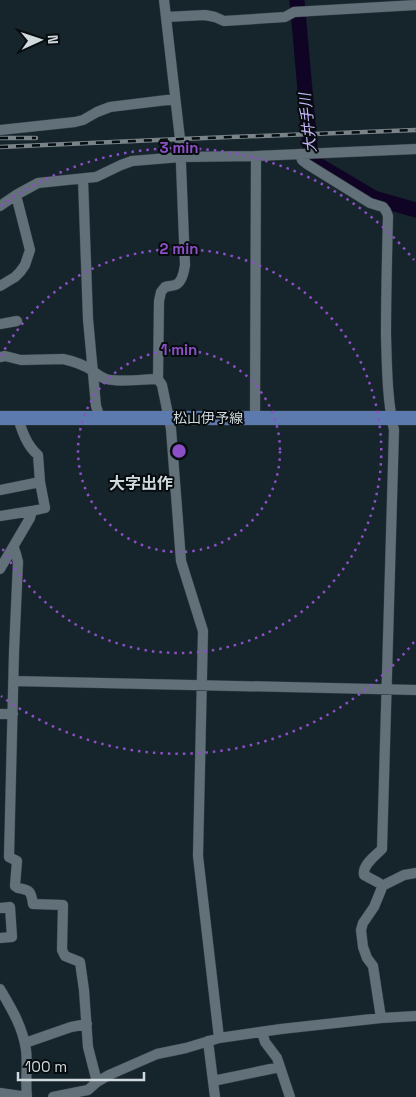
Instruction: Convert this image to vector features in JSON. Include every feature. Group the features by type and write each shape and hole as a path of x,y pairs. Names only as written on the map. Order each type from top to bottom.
{"main road":[{"name":"松山伊予線","path":"0,418 416,418"}],"street":[{"path":"164,0 181,157 185,265 180,282 165,287 161,292 159,301 158,379 162,385 171,429 182,561 202,631 198,856 213,1039 215,1097"},
{"path":"416,0 416,10"},
{"path":"166,17 205,15 224,21 285,17 294,12 416,5"},
{"path":"0,130 75,122 110,107 175,99"},
{"path":"0,206 16,194 38,184 96,177 132,161 181,157 256,156 416,149"},
{"path":"306,154 302,160 307,164 370,202 382,207 388,216 387,359 389,409 394,430 382,849 363,871 364,875 379,882 382,890 361,930 363,948 373,966 381,1018"},
{"path":"255,418 256,156"},
{"path":"83,179 88,319 96,406 100,418"},
{"path":"0,286 20,272 25,265 30,250 16,194"},
{"path":"0,324 17,321"},
{"path":"0,357 5,356 21,360 69,360 107,379 158,379"},
{"path":"0,516 45,508 40,482 38,455 33,451 22,432 18,418"},
{"path":"0,490 40,482"},
{"path":"0,568 14,548 32,511"},
{"path":"14,548 18,562 9,857 16,861 15,886 28,890 31,893 32,904 63,905 62,950 65,956 80,962 88,1047 98,1082"},
{"path":"14,681 416,690"},
{"path":"0,714 14,714"},
{"path":"382,886 404,875 416,873"},
{"path":"0,908 10,907 12,937 0,938"},
{"path":"0,989 18,1022 25,1043 27,1097 0,1093"},
{"path":"53,1097 89,1094 98,1082 157,1054 186,1048 213,1039 282,1028 416,1016"},
{"path":"25,1043 70,1027 87,1024"},
{"path":"262,1032 265,1042 280,1067 290,1097"},
{"path":"213,1081 280,1067"}],"waterway":[{"name":"大井手川","path":"297,0 311,158 315,163 374,198 416,210"}],"railway":[{"path":"0,147 416,130"},
{"path":"0,138 36,138"}],"district":[{"name":"大字出作","path":"141,483"}]}
